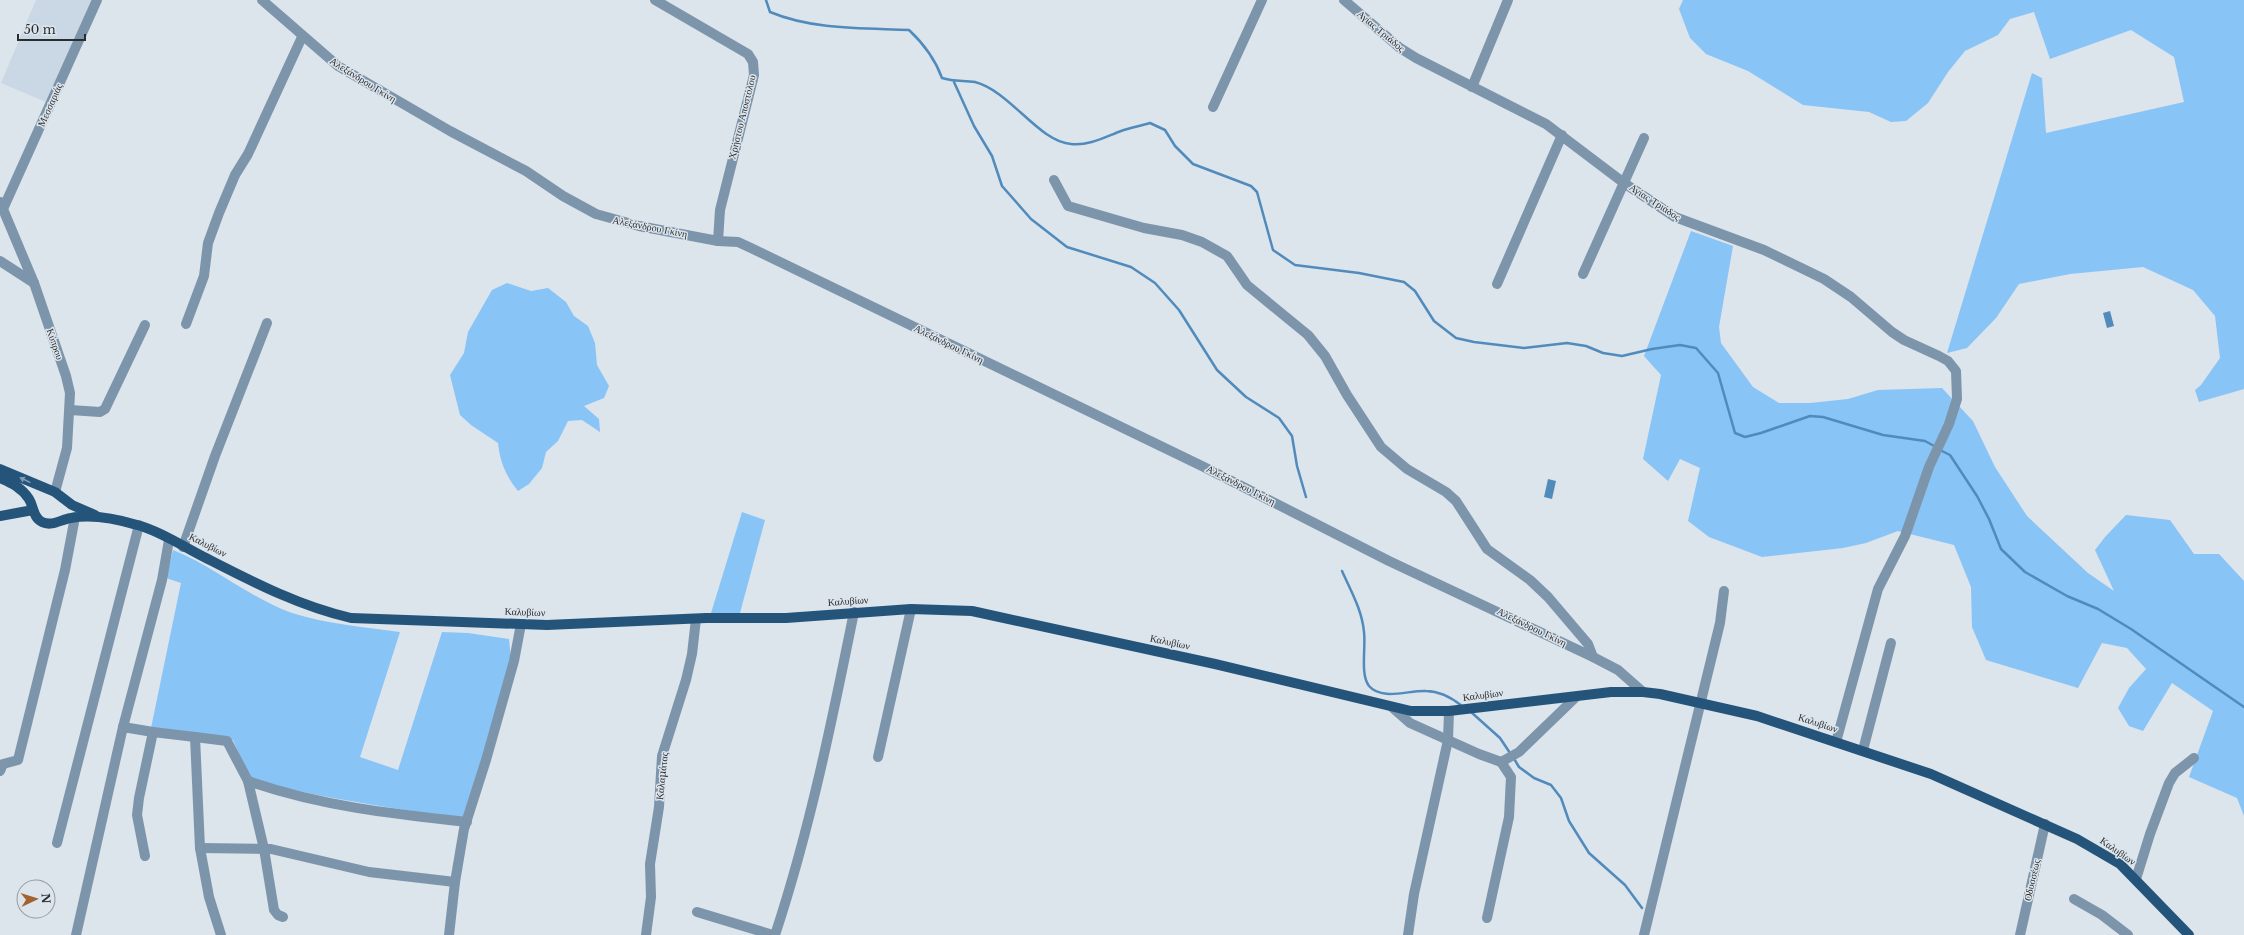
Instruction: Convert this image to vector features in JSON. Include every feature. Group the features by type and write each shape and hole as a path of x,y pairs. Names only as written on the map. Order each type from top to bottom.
{"main road":[{"name":"Καλυβίων","path":"0,469 55,493 72,505 102,518"},
{"name":"Καλυβίων","path":"0,478 14,484 22,490 33,508 37,519 42,522 52,524 75,517 102,518 139,525 283,597 328,613 351,618 521,624 786,618 911,609 972,611 1215,664 1393,708 1411,711 1453,711 1611,692 1643,692 1699,702 1757,716 1863,750 1957,785 2045,824 2102,852 2120,864 2190,935"},
{"path":"0,516 33,508 40,494 55,493 64,500 65,512 58,522"}],"street":[{"name":"Μεσσαριάς","path":"2,206 97,0"},
{"name":"Αλεξάνδρου Γκίνη","path":"262,0 302,37 338,66 381,93 526,171 562,196 599,215 639,226 718,241 738,242 1204,467 1389,561 1593,657 1618,670 1643,692"},
{"name":"Χρήστου Αποστόλου","path":"654,0 748,54 753,62 754,75 720,210 718,241"},
{"path":"1213,107 1262,0"},
{"name":"Αγίας Τριάδος","path":"1344,0 1400,48 1431,67 1523,111 1562,135 1624,183 1675,217 1764,250 1824,279 1851,297 1879,322 1904,340 1930,350 1948,361 1956,371 1957,399 1942,440 1929,467 1905,536 1878,589 1836,742"},
{"path":"1472,87 1508,0"},
{"path":"186,324 204,276 208,243 219,213 235,176 248,154 302,37"},
{"path":"1497,284 1562,135"},
{"path":"1583,274 1644,138"},
{"path":"1054,180 1068,206 1144,228 1182,235 1202,242 1227,256 1247,285 1308,335 1324,356 1347,395 1381,447 1407,469 1446,492 1456,501 1487,549 1530,580 1548,597 1588,644 1593,657"},
{"name":"Κύπρου","path":"2,206 34,283 66,376 70,393 67,448 55,493"},
{"path":"0,261 34,283"},
{"path":"183,546 215,456 267,323"},
{"path":"70,410 100,412 105,410 145,325"},
{"path":"0,772 3,764 18,760 65,570 75,517"},
{"path":"57,843 139,525"},
{"path":"76,935 123,727 162,580 169,540"},
{"path":"1644,935 1699,702 1720,623 1724,591"},
{"path":"878,757 911,609"},
{"path":"697,912 774,935 796,871 818,784 854,612"},
{"name":"Καλαμάτας","path":"646,935 651,897 650,864 660,807 662,756 686,680 696,619"},
{"path":"449,935 455,882 467,822 514,661 521,624"},
{"path":"1863,750 1891,643"},
{"path":"1393,708 1410,723 1448,740 1504,760 1519,752 1576,697"},
{"path":"1408,935 1414,894 1453,711"},
{"path":"123,727 227,741 248,781 264,850 274,910 278,915 283,917"},
{"path":"144,856 137,815 138,798 153,732"},
{"path":"195,737 200,848 209,897 221,935"},
{"path":"2136,879 2150,834 2169,783 2175,772 2194,758"},
{"path":"1486,918 1509,817 1512,790 1511,777 1504,760"},
{"path":"248,781 285,793 361,809 467,822"},
{"name":"Οδυσσέως","path":"2020,935 2045,824"},
{"path":"200,848 264,850 369,872 455,882"},
{"path":"2074,899 2102,915 2128,935"},
{"path":"2178,922 2184,935"}],"shaded area":[{"path":"36,0 92,0 46,102 1,83"},
{"path":"1683,0 2244,0 2244,389 2199,402 2195,390 2201,385 2220,358 2215,316 2193,290 2143,267 2070,274 2019,284 1996,318 1967,348 1947,353 2032,73 2042,78 2046,133 2184,102 2174,57 2131,30 2050,59 2034,12 2010,19 1998,35 1965,51 1948,72 1928,103 1906,121 1891,122 1869,112 1803,105 1748,71 1706,54 1690,38 1679,9"},
{"path":"1691,231 1733,246 1719,327 1721,343 1753,387 1779,403 1810,403 1848,399 1878,390 1942,388 1973,421 1995,467 2027,516 2088,573 2114,591 2095,550 2126,515 2170,520 2194,554 2219,554 2244,581 2244,816 2237,798 2189,777 2213,711 2172,683 2143,731 2129,726 2118,708 2129,688 2146,669 2127,648 2102,643 2078,688 1986,660 1972,627 1971,587 1954,545 1898,531 1866,543 1843,548 1762,557 1709,537 1688,521 1700,468 1680,459 1668,481 1643,459 1661,375 1644,356"},
{"path":"507,283 531,291 548,288 566,302 574,316 588,326 595,343 597,365 609,386 604,398 584,406 599,419 600,432 582,420 568,421 558,441 546,452 542,468 529,484 518,491 504,468 498,443 471,425 460,415 450,375 464,353 468,332 492,290"},
{"path":"2110,311 2114,326 2107,328 2103,313"},
{"path":"1548,479 1556,481 1552,499 1544,497"},
{"path":"742,512 765,520 740,613 711,613"},
{"path":"173,550 203,565 277,607 292,613 332,623 400,632 360,757 398,770 442,632 468,633 509,639 511,660 466,819 330,798 250,779 233,740 151,728 181,583 166,578"}],"waterway":[{"path":"766,0 770,12 803,22 838,27 909,30 928,52 936,64 942,78 975,82 988,87 1000,95 1047,135 1059,141 1071,144 1084,144 1124,130 1150,123 1165,130 1175,146 1193,164 1251,186 1257,192 1273,250 1295,265 1359,273 1404,282 1415,291 1434,321 1456,338 1474,342 1524,348 1567,343 1586,346 1603,353 1622,356 1652,349 1680,345 1696,348 1718,373 1735,433 1745,437 1810,416 1823,417 1883,435 1925,441 1936,447"},
{"path":"954,82 974,126 992,156 1002,186 1031,219 1067,247 1131,267 1155,283 1179,310 1217,370 1246,397 1279,418 1292,436 1297,466 1306,497"},
{"path":"1940,450 1950,455 1977,496 1989,519 2001,549 2025,572 2067,596 2098,609 2131,629 2244,707"},
{"path":"1342,571 1356,601 1363,624 1364,668 1366,681 1369,686 1381,693 1388,694 1419,691 1436,692 1450,698 1462,706"},
{"path":"1471,712 1500,738 1510,753"},
{"path":"1513,757 1519,767 1534,778 1551,785 1561,798 1569,821 1589,853 1625,885 1642,908"}]}
